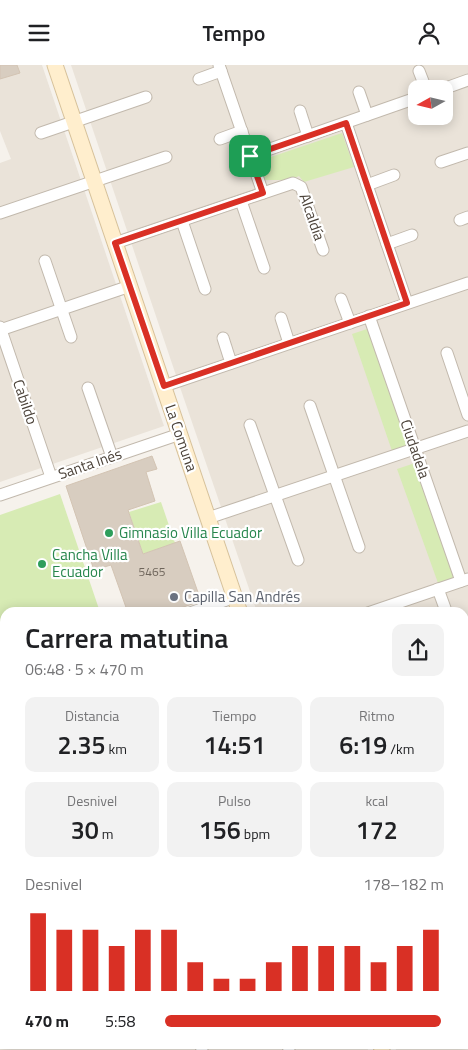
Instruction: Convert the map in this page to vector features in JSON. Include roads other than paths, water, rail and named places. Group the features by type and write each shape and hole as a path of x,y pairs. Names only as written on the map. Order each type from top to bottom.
{"street":[{"name":"La Comuna","path":"55,65 238,607"},
{"path":"199,79 220,68 263,193"},
{"path":"420,71 423,80"},
{"path":"453,85 468,80"},
{"path":"359,91 367,115"},
{"path":"41,133 146,97"},
{"path":"250,156 408,101"},
{"path":"300,111 308,136"},
{"path":"346,123 407,303"},
{"path":"220,139 242,131"},
{"path":"441,162 468,153"},
{"path":"0,213 166,157"},
{"path":"367,185 394,175"},
{"name":"Alcaldía","path":"115,243 293,183 301,187 323,250"},
{"path":"241,201 264,268"},
{"path":"182,221 205,289"},
{"path":"387,244 412,235"},
{"path":"45,261 71,337"},
{"path":"164,386 468,283"},
{"path":"0,329 130,286"},
{"path":"342,299 350,323"},
{"name":"Ciudadela","path":"369,316 415,449 464,580"},
{"path":"281,318 289,343"},
{"name":"Cabildo","path":"0,329 51,477"},
{"path":"223,338 231,363"},
{"path":"447,353 468,415"},
{"path":"88,387 112,457"},
{"path":"310,405 359,547"},
{"path":"250,425 298,561"},
{"path":"208,518 468,431"},
{"name":"Santa Inés","path":"0,495 180,434"},
{"path":"387,607 464,580"},
{"path":"438,589 445,607"},
{"path":"207,607 235,597"}],"place":[{"name":"Gimnasio Villa Ecuador","path":"109,533"},
{"name":"Cancha Villa Ecuador","path":"42,564"},
{"name":"Capilla San Andrés","path":"174,597"}]}
